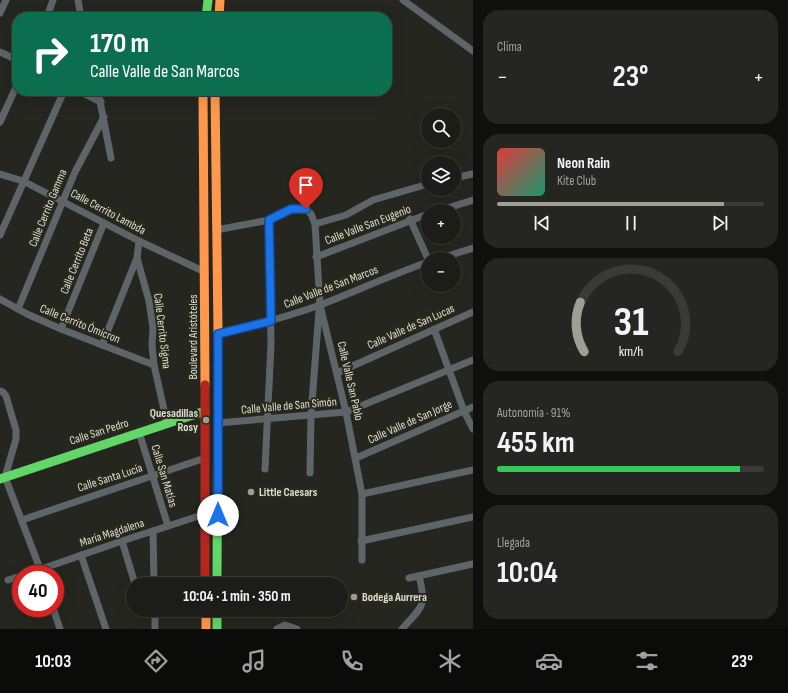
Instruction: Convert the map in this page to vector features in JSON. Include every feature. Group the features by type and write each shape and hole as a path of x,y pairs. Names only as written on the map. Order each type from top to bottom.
{"street":[{"path":"0,13 6,0"},
{"path":"49,12 53,0"},
{"path":"78,0 80,12"},
{"path":"207,12 208,0"},
{"path":"219,12 220,0"},
{"path":"403,0 473,51"},
{"path":"0,52 12,58"},
{"path":"0,122 12,96"},
{"path":"0,235 62,96"},
{"path":"89,96 101,102"},
{"path":"99,96 111,158"},
{"name":"Boulevard Aristóteles","path":"203,96 205,272 205,577"},
{"name":"Boulevard Aristóteles","path":"215,96 218,334 217,577"},
{"name":"Calle Cerrito Gamma","path":"18,309 64,202 75,172 104,118"},
{"name":"Calle Cerrito Lambda","path":"0,174 23,181 138,241 205,272"},
{"path":"461,177 473,174"},
{"path":"315,224 346,215 373,200 421,186"},
{"path":"460,204 473,200"},
{"name":"Calle Valle San Pablo","path":"269,220 291,209 306,209 311,214 315,224 320,305 346,412 362,494 362,560"},
{"name":"Calle Valle San Eugenio","path":"316,257 421,216"},
{"path":"410,219 424,252"},
{"path":"216,230 269,220 271,321 266,469"},
{"name":"Calle Cerrito Beta","path":"61,329 104,223"},
{"name":"Calle Cerrito Sigma","path":"138,241 138,258 148,301 152,328 154,365 167,423"},
{"path":"460,252 473,248"},
{"path":"102,345 138,258"},
{"name":"Calle Valle de San Marcos","path":"218,334 271,321 320,305 384,277 421,264"},
{"name":"Calle Cerrito Ómicron","path":"1,301 61,329 154,365"},
{"path":"310,473 311,415 320,305"},
{"name":"Calle Valle de San Lucas","path":"337,372 473,312"},
{"path":"434,328 464,411 473,429"},
{"path":"205,334 218,334"},
{"name":"Calle Valle de San Simón","path":"217,423 268,420 346,412 473,360"},
{"path":"0,391 6,396 16,430 16,439 3,478 22,520 38,565"},
{"name":"Calle Valle de San Jorge","path":"356,458 473,407"},
{"name":"Calle San Pedro","path":"3,478 205,411"},
{"name":"Calle San Matías","path":"139,432 168,526"},
{"name":"Calle Santa Lucía","path":"22,520 205,458"},
{"path":"362,494 473,470"},
{"path":"361,541 473,517"},
{"name":"María Magdalena","path":"57,565 81,555 168,526 205,518"},
{"path":"153,531 154,577"},
{"path":"122,541 133,577"},
{"path":"81,555 106,629"},
{"path":"409,578 473,564"},
{"path":"205,569 217,573"},
{"path":"402,629 422,604 424,596 419,576"},
{"path":"8,580 12,579"},
{"path":"56,617 60,629"},
{"path":"155,617 155,629"},
{"path":"206,617 206,629"},
{"path":"217,617 217,629"},
{"path":"277,629 285,625 298,629"}],"traffic: fast":[{"path":"207,12 208,0"},
{"path":"217,577 218,332"},
{"path":"0,479 205,411"},
{"path":"217,617 217,629"}],"traffic: slow":[{"path":"219,12 220,0"},
{"path":"203,96 205,385"},
{"path":"215,96 218,332"},
{"path":"206,617 206,629"}],"traffic: jam":[{"path":"205,385 205,577"}],"place":[{"name":"Quesadillas Rosy","path":"206,420"},
{"name":"Little Caesars","path":"251,492"},
{"name":"Bodega Aurrera","path":"354,597"}],"route":[{"path":"218,515 218,334 271,321 269,220 291,209 306,209"}]}
